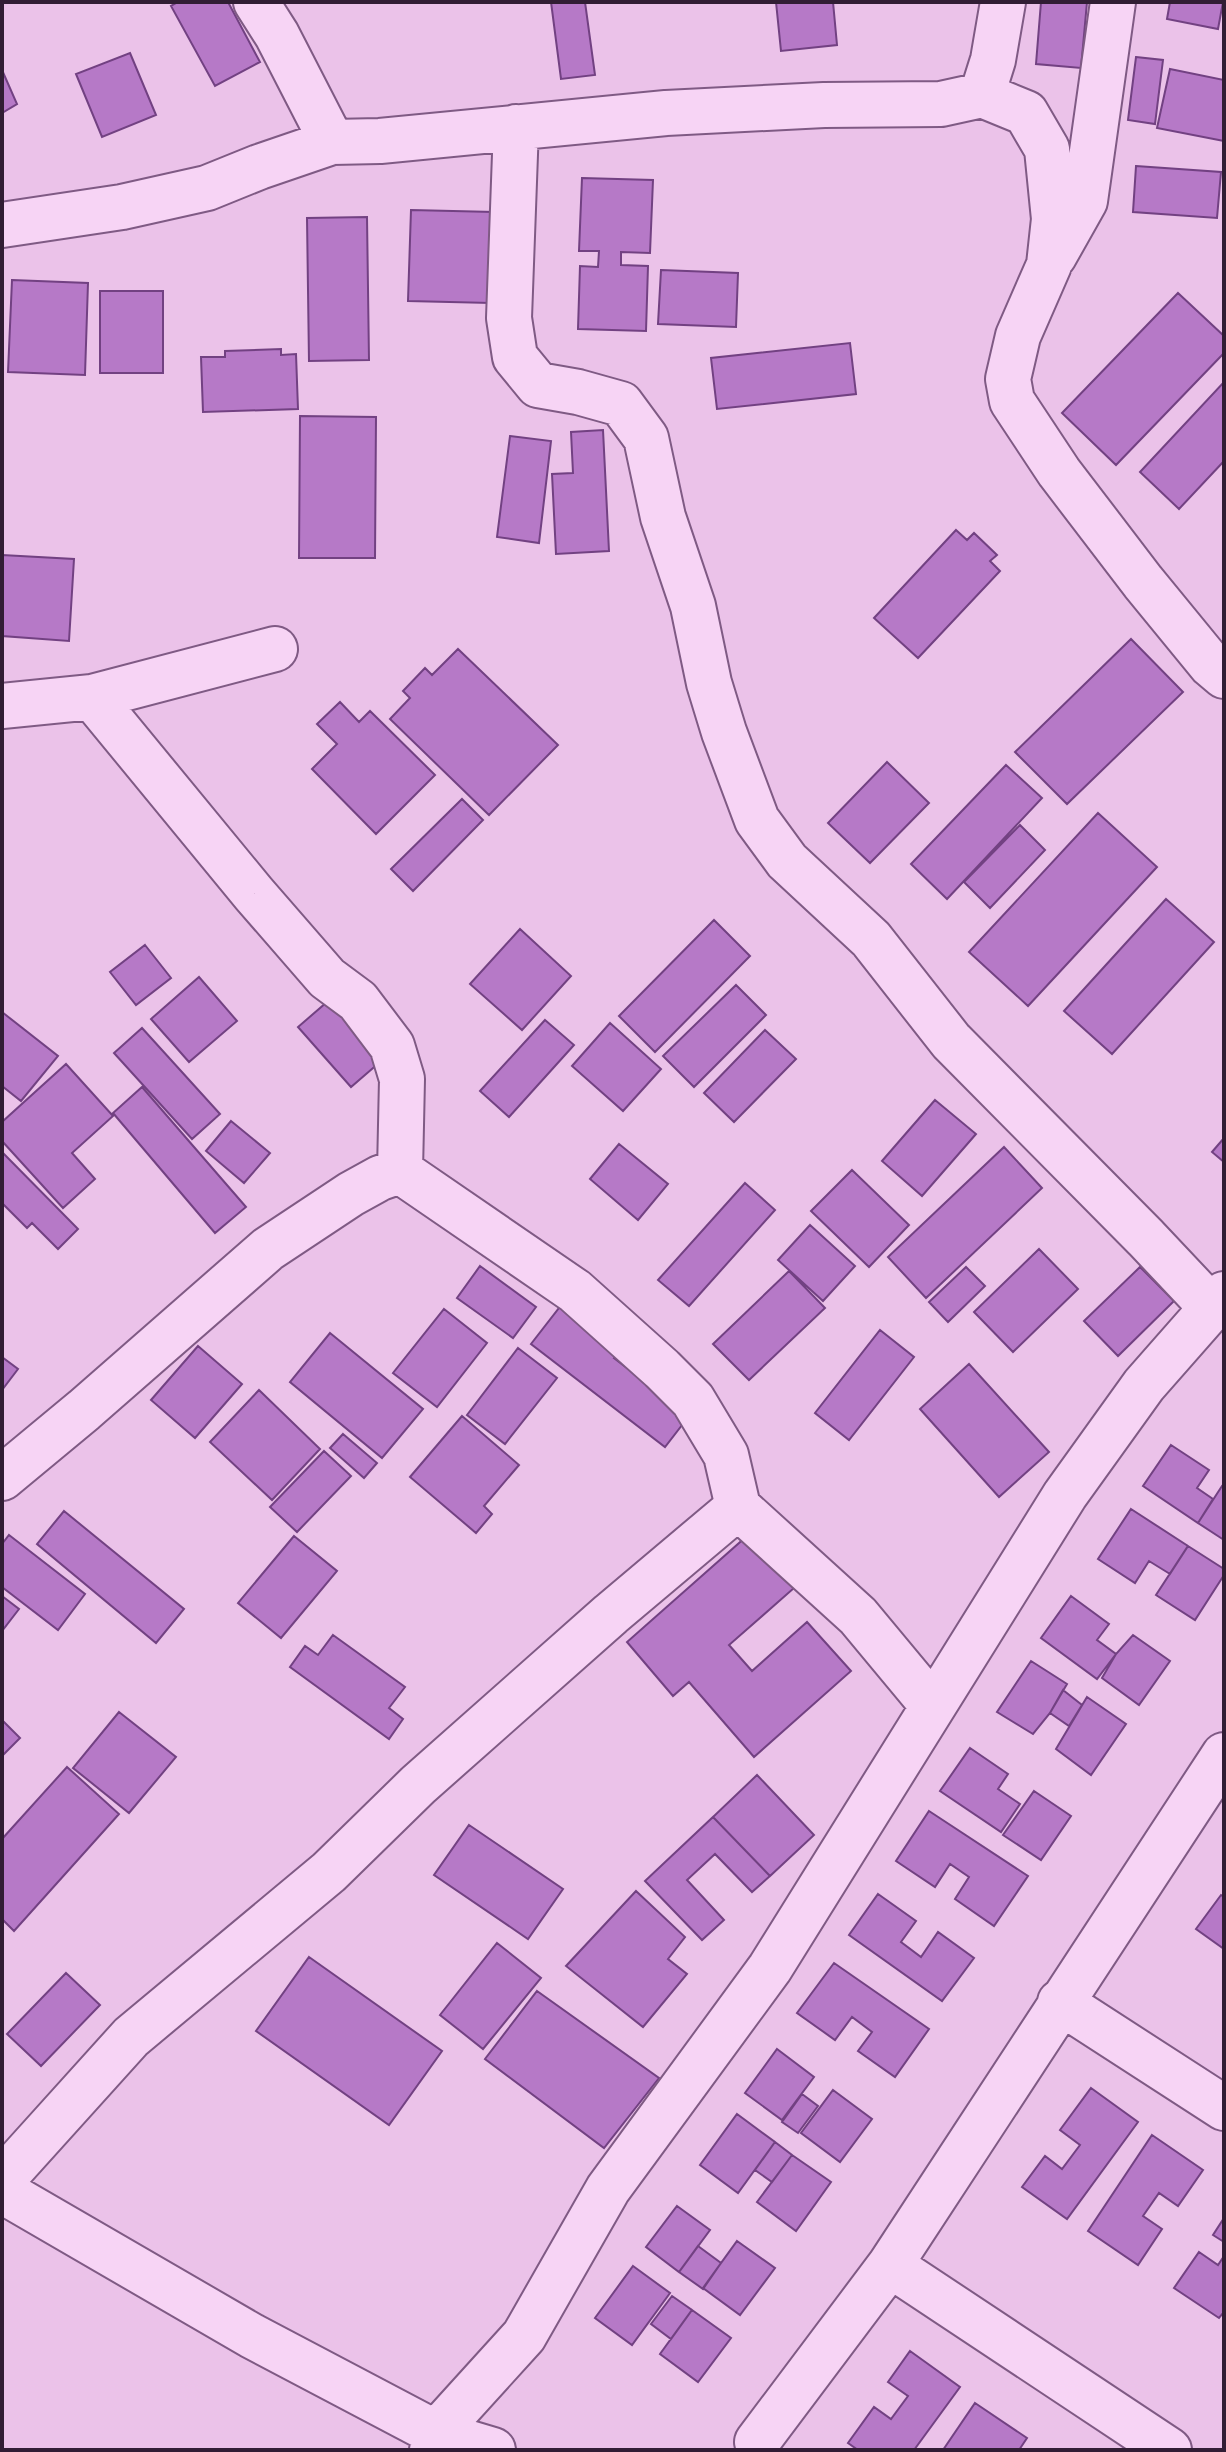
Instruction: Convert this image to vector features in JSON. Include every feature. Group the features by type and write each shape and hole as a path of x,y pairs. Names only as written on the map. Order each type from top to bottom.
{"street":[{"path":"256,2 277,35 332,142"},
{"path":"982,95 993,60 1003,2"},
{"path":"1113,2 1085,201 1049,265 1018,336 1008,379 1012,401 1059,472 1143,582 1211,665 1224,676"},
{"path":"2,225 122,207 207,188 332,142 380,141 666,113 824,105 941,104 982,95 1026,113 1047,149 1054,219 1049,265"},
{"path":"434,2442 524,2336 608,2189 770,1968 1065,1495 1144,1385 1217,1301 1146,1238 951,1041 871,939 787,861 757,820 713,695 693,606 663,517 646,438 621,404 538,385 515,357 509,318 516,127"},
{"path":"2,706 92,697 275,649"},
{"path":"92,697 254,894 327,978 358,1001 392,1046 402,1079 400,1171"},
{"path":"400,1171 575,1291 693,1400 726,1455 738,1507 858,1616 932,1705"},
{"path":"2,1478 268,1249 351,1194 400,1171"},
{"path":"2,2180 131,2037 329,1872 429,1775 738,1507"},
{"path":"757,2442 890,2265 1224,1755"},
{"path":"1060,2002 1224,2108"},
{"path":"2,2191 434,2442 493,2450"},
{"path":"890,2265 1169,2450"}],"building":[{"path":"178,2 228,2 260,62 215,86 171,6"},
{"path":"551,2 585,2 595,75 561,79"},
{"path":"776,2 833,2 837,45 781,51"},
{"path":"1041,2 1087,2 1081,68 1036,64"},
{"path":"1170,2 1223,2 1218,29 1167,19"},
{"path":"130,53 156,115 102,137 76,74"},
{"path":"1136,57 1163,60 1155,124 1128,120"},
{"path":"1170,69 1224,80 1224,141 1157,128"},
{"path":"2,70 17,104 2,113"},
{"path":"1136,166 1221,172 1217,218 1133,212"},
{"path":"582,178 653,180 650,253 621,252 621,265 648,266 646,331 578,329 580,266 598,267 599,251 579,251"},
{"path":"411,210 494,212 491,303 408,301"},
{"path":"367,217 369,360 309,361 307,218"},
{"path":"661,270 738,273 736,327 658,324"},
{"path":"12,280 88,283 85,375 8,372"},
{"path":"100,291 163,291 163,373 100,373"},
{"path":"1178,293 1224,336 1224,353 1116,465 1062,413"},
{"path":"850,343 856,394 717,409 711,358"},
{"path":"281,349 281,355 296,354 298,409 203,412 201,357 225,357 225,351"},
{"path":"1224,382 1224,461 1179,509 1140,472"},
{"path":"300,416 376,417 375,558 299,558"},
{"path":"603,430 609,551 556,554 552,474 573,473 571,432"},
{"path":"510,436 551,441 539,543 497,537"},
{"path":"956,530 967,540 974,533 997,555 990,561 1000,571 918,658 874,618"},
{"path":"2,555 74,559 69,641 2,636"},
{"path":"1131,639 1183,692 1067,804 1015,752"},
{"path":"458,649 558,745 489,815 390,719 410,698 403,691 425,668 432,675"},
{"path":"340,702 359,722 370,711 435,775 376,834 312,769 337,744 317,724"},
{"path":"887,762 929,803 870,863 828,823"},
{"path":"1006,765 1042,798 947,899 911,864"},
{"path":"462,799 483,820 413,891 391,869"},
{"path":"1098,813 1157,867 1028,1006 969,952"},
{"path":"1020,825 1045,850 990,908 964,882"},
{"path":"1166,899 1214,942 1112,1054 1064,1011"},
{"path":"714,920 750,956 655,1052 619,1016"},
{"path":"520,929 571,976 522,1030 470,984"},
{"path":"145,945 171,978 136,1005 110,972"},
{"path":"199,977 237,1021 189,1062 151,1019"},
{"path":"736,985 766,1015 694,1087 663,1056"},
{"path":"334,996 387,1056 351,1087 298,1027"},
{"path":"2,1012 58,1056 21,1101 2,1086"},
{"path":"545,1020 574,1045 509,1117 480,1091"},
{"path":"610,1023 661,1069 623,1111 572,1066"},
{"path":"142,1028 220,1114 192,1139 114,1053"},
{"path":"765,1030 796,1059 734,1122 704,1093"},
{"path":"66,1064 113,1116 72,1153 95,1179 63,1208 2,1141 2,1122"},
{"path":"142,1087 246,1207 215,1233 113,1113"},
{"path":"935,1100 976,1134 922,1196 882,1161"},
{"path":"231,1121 270,1153 244,1183 206,1151"},
{"path":"1224,1138 1224,1162 1212,1152"},
{"path":"619,1144 668,1184 638,1220 590,1179"},
{"path":"1004,1147 1042,1188 926,1298 888,1257"},
{"path":"2,1152 78,1229 58,1249 32,1223 27,1228 2,1203"},
{"path":"852,1170 909,1225 869,1267 811,1211"},
{"path":"745,1183 775,1210 689,1306 658,1280"},
{"path":"810,1225 855,1266 823,1301 778,1260"},
{"path":"1039,1249 1078,1289 1013,1352 974,1312"},
{"path":"480,1266 536,1307 513,1338 457,1298"},
{"path":"966,1267 985,1286 948,1322 929,1302"},
{"path":"1140,1267 1174,1301 1118,1356 1084,1321"},
{"path":"789,1271 825,1308 749,1380 713,1344"},
{"path":"566,1299 625,1344 614,1358 689,1416 665,1447 531,1344"},
{"path":"444,1309 487,1343 437,1407 393,1373"},
{"path":"880,1330 914,1357 849,1440 815,1413"},
{"path":"330,1333 423,1409 382,1458 290,1382"},
{"path":"198,1346 242,1384 195,1438 151,1400"},
{"path":"518,1348 557,1378 505,1444 467,1415"},
{"path":"2,1357 18,1369 2,1390"},
{"path":"969,1364 1049,1452 999,1497 920,1409"},
{"path":"259,1390 320,1449 272,1500 210,1442"},
{"path":"462,1416 519,1465 484,1506 492,1514 476,1533 410,1477"},
{"path":"343,1434 377,1463 364,1478 330,1448"},
{"path":"1171,1445 1209,1470 1197,1488 1213,1499 1198,1523 1143,1486"},
{"path":"324,1451 351,1476 297,1532 270,1507"},
{"path":"1224,1487 1224,1540 1198,1523"},
{"path":"1131,1509 1188,1546 1170,1574 1149,1561 1135,1583 1098,1559"},
{"path":"64,1511 184,1609 156,1643 37,1544"},
{"path":"9,1535 85,1594 58,1630 2,1587 2,1544"},
{"path":"294,1536 337,1571 281,1638 238,1603"},
{"path":"747,1536 794,1588 729,1645 752,1671 807,1622 851,1671 754,1757 689,1682 673,1696 627,1642"},
{"path":"1188,1546 1224,1569 1224,1575 1195,1620 1156,1595"},
{"path":"2,1596 19,1609 2,1631"},
{"path":"1071,1596 1109,1624 1097,1640 1116,1654 1097,1679 1041,1638"},
{"path":"333,1635 405,1687 389,1708 403,1719 389,1739 290,1667 305,1646 318,1655"},
{"path":"1133,1635 1170,1661 1139,1705 1102,1678 1116,1654"},
{"path":"1031,1661 1067,1684 1033,1734 997,1712"},
{"path":"1063,1690 1082,1705 1069,1726 1050,1713"},
{"path":"1087,1697 1126,1724 1091,1775 1056,1749"},
{"path":"119,1712 176,1757 129,1813 73,1768"},
{"path":"2,1720 20,1738 2,1756"},
{"path":"970,1748 1008,1774 998,1789 1020,1804 1001,1832 940,1791"},
{"path":"67,1767 119,1814 14,1931 2,1919 2,1839"},
{"path":"757,1775 814,1835 770,1876 713,1817"},
{"path":"1034,1791 1071,1816 1041,1860 1003,1835"},
{"path":"929,1811 1028,1876 994,1926 955,1899 969,1877 950,1864 935,1887 896,1861"},
{"path":"713,1817 770,1876 752,1892 715,1854 687,1880 724,1920 702,1940 645,1881"},
{"path":"469,1825 563,1889 528,1939 434,1875"},
{"path":"636,1891 685,1937 668,1959 687,1974 643,2027 566,1966"},
{"path":"878,1894 916,1921 901,1942 921,1957 938,1932 974,1958 942,2001 849,1935"},
{"path":"1221,1895 1224,1897 1224,1949 1196,1929"},
{"path":"497,1943 541,1978 483,2049 440,2015"},
{"path":"309,1957 442,2051 389,2125 256,2031"},
{"path":"834,1963 929,2029 895,2077 858,2051 872,2032 852,2017 835,2040 797,2013"},
{"path":"66,1973 100,2005 41,2066 7,2034"},
{"path":"537,1991 659,2078 604,2148 485,2059"},
{"path":"777,2049 814,2077 782,2120 745,2093"},
{"path":"1091,2088 1138,2122 1067,2219 1022,2187 1045,2156 1062,2169 1080,2145 1060,2130"},
{"path":"833,2090 872,2119 840,2162 801,2133"},
{"path":"802,2094 818,2106 798,2133 782,2122"},
{"path":"737,2114 775,2142 738,2193 700,2165"},
{"path":"1152,2135 1203,2170 1178,2206 1159,2193 1143,2216 1162,2229 1138,2265 1088,2231"},
{"path":"775,2142 792,2155 772,2182 755,2170"},
{"path":"792,2155 831,2182 796,2231 757,2202"},
{"path":"677,2206 710,2230 679,2272 646,2247"},
{"path":"1224,2218 1224,2242 1213,2235"},
{"path":"737,2241 775,2268 740,2315 703,2288"},
{"path":"698,2246 721,2263 703,2289 679,2272"},
{"path":"1199,2252 1218,2265 1224,2256 1224,2312 1219,2318 1174,2288"},
{"path":"633,2266 670,2293 632,2345 595,2318"},
{"path":"672,2296 692,2310 671,2339 651,2324"},
{"path":"692,2310 731,2338 698,2382 660,2354"},
{"path":"910,2351 960,2387 914,2450 858,2450 848,2443 874,2407 891,2419 908,2396 888,2382"},
{"path":"975,2403 1027,2438 1019,2450 943,2450"}]}
